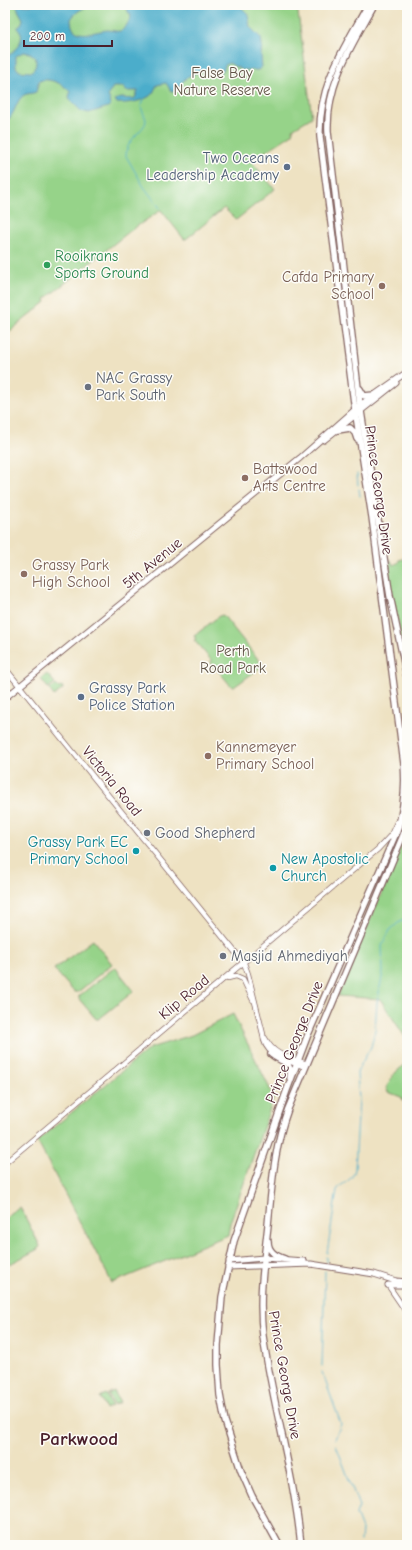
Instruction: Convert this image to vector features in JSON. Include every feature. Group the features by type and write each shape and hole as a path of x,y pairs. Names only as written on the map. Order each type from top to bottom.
{"main road":[{"name":"Prince George Drive","path":"279,1545 252,1496 241,1471 225,1421 218,1376 218,1345 222,1297 239,1227 287,1090 314,1021 399,824 403,808 405,784 404,764 373,525 355,413 319,128 322,101 331,72 368,5"},
{"name":"Prince George Drive","path":"374,5 337,75 332,91 328,116 328,138 360,406 390,596 407,677"},
{"path":"354,356 361,392 366,396 374,395"},
{"name":"5th Avenue","path":"314,446 322,438 355,413 361,412 407,373"},
{"name":"5th Avenue","path":"5,698 314,446 338,430 360,406 407,373"},
{"path":"338,430 347,428 354,431 362,452"},
{"path":"392,841 401,834 407,821"},
{"name":"Prince George Drive","path":"301,1545 296,1505 263,1335 261,1306 263,1265 274,1162 278,1141 288,1109 407,826"},
{"path":"272,1054 284,1061 289,1066 290,1074 287,1090"},
{"path":"267,1233 268,1244 272,1252 285,1259"},
{"path":"229,1264 264,1258 285,1259 376,1274 407,1284"},
{"path":"229,1264 238,1267 311,1264"},
{"path":"376,1274 388,1285 407,1284"},
{"path":"388,1285 394,1280"}],"street":[{"name":"Victoria Road","path":"5,668 244,963 265,1046 272,1054 306,1065"},
{"name":"Klip Road","path":"5,1163 378,849 392,833 403,808"},
{"name":"Klip Road","path":"378,849 392,841"},
{"path":"223,980 234,976 242,978 246,983 250,995 255,1003"},
{"name":"Victoria Road","path":"263,1034 272,1050 298,1062"},
{"path":"388,1285 407,1313"}],"green space":[{"name":"False Bay Nature Reserve","path":"5,5 297,5 312,117 294,128 291,135 251,161 275,189 236,220 224,208 186,239 184,239 161,210 130,231 45,299 46,302 5,335"},
{"path":"407,558 407,664 391,590 388,560 391,560 393,565 398,563 399,560"},
{"name":"Perth Road Park","path":"223,615 262,664 261,667 234,687 231,686 215,667 211,665 211,660 194,640 196,639 194,636 219,616"},
{"path":"47,674 55,683 48,688 41,679"},
{"path":"56,685 59,688 62,686 63,689 54,696 49,689"},
{"path":"407,833 407,1040 380,999 338,996"},
{"path":"93,940 112,964 78,992 74,992 54,969"},
{"path":"115,967 134,991 99,1019 96,1019 79,999 79,996"},
{"path":"233,1014 274,1097 230,1223 228,1235 112,1283 37,1141 150,1048 192,1035"},
{"path":"407,1062 407,1106 401,1097 388,1092 386,1088 393,1075"},
{"path":"20,1207 40,1246 38,1249 10,1264 5,1255 5,1219"},
{"path":"114,1391 120,1402 114,1405 108,1394"},
{"path":"106,1394 112,1406 106,1409 100,1397"}],"water":[{"path":"14,5 114,5 90,6 75,14 71,19 72,26 75,31 84,34 108,30 120,31 124,29 131,16 122,5 239,5 248,14 250,27 261,38 262,67 258,70 242,70 229,63 225,65 224,69 220,73 203,71 189,76 175,91 171,91 166,83 157,85 153,93 149,96 141,100 125,103 117,103 115,100 120,98 135,98 138,91 126,91 123,87 113,87 108,95 111,104 108,107 89,113 81,111 69,99 70,92 64,86 56,82 43,80 39,81 36,92 26,94 21,98 9,119 5,122 5,58 21,41 21,34 17,28 21,25 23,19 18,8","holes":["23,52 30,53 36,59 34,69 31,72 19,71 16,67 16,56"]}],"waterway":[{"path":"144,99 141,107 146,120 143,127 129,144 126,156 144,187 160,208"},
{"path":"357,474 358,485"},
{"path":"359,489 360,496"},
{"path":"327,1253 337,1190 350,1179 355,1169 359,1099 357,1073 371,1047 375,1031 377,1002 383,972 382,946 390,930 407,918"},
{"path":"326,1257 326,1262"},
{"path":"322,1366 325,1271"},
{"path":"322,1372 341,1424 335,1439"},
{"path":"336,1445 359,1506 356,1514 362,1529 361,1541"}],"place":[{"name":"Two Oceans Leadership Academy","path":"287,167"},
{"name":"Rooikrans Sports Ground","path":"47,265"},
{"name":"Cafda Primary School","path":"382,286"},
{"name":"NAC Grassy Park South","path":"88,387"},
{"name":"Battswood Arts Centre","path":"245,478"},
{"name":"Grassy Park High School","path":"24,574"},
{"name":"Grassy Park Police Station","path":"81,697"},
{"name":"Kannemeyer Primary School","path":"208,756"},
{"name":"Good Shepherd","path":"147,833"},
{"name":"Grassy Park EC Primary School","path":"136,851"},
{"name":"New Apostolic Church","path":"273,868"},
{"name":"Masjid Ahmediyah","path":"223,956"}],"district":[{"name":"Parkwood","path":"79,1439"}]}
